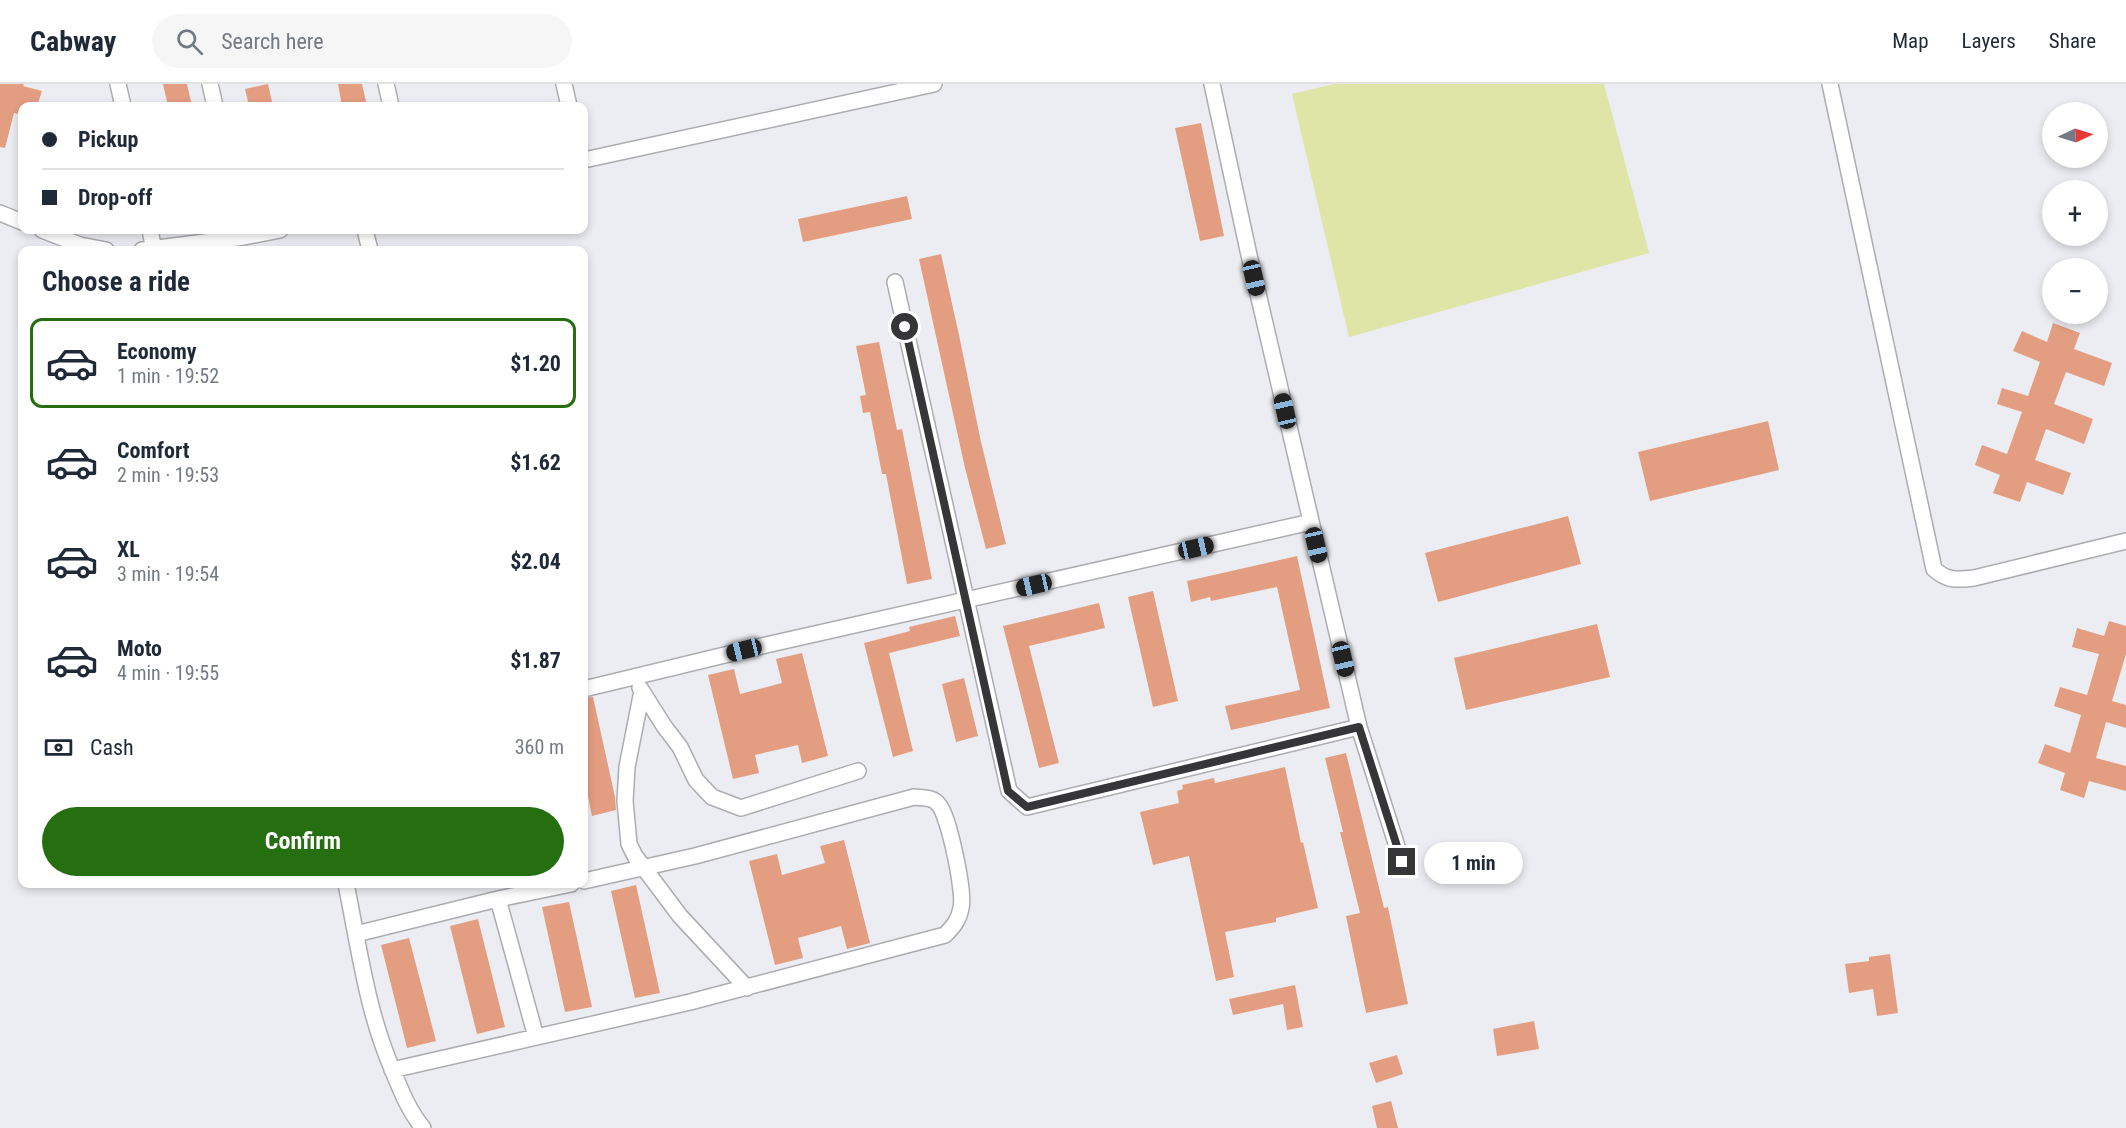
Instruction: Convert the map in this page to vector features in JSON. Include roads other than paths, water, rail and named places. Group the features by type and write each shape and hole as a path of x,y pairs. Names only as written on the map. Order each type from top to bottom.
{"street":[{"path":"118,84 122,102"},
{"path":"210,84 214,102"},
{"path":"386,84 390,102"},
{"path":"564,84 569,102"},
{"path":"588,159 934,84"},
{"path":"1212,84 1249,255 1359,727 1402,862"},
{"path":"1830,84 1935,569 1944,578 1956,580 1974,578 2126,541"},
{"path":"0,213 18,220"},
{"path":"52,234 85,246"},
{"path":"183,246 245,239 264,234"},
{"path":"895,282 1008,791 1027,807 1359,727"},
{"path":"588,686 637,684 766,645 1311,522"},
{"path":"637,684 680,747 696,780 712,797 741,808 858,771"},
{"path":"637,684 625,801 629,844 680,916 747,988"},
{"path":"392,1070 747,988 945,935 956,925 963,893 946,818 940,806 931,798 914,797 695,856 588,880"},
{"path":"347,888 372,1013 402,1096 423,1128"},
{"path":"356,934 552,888"},
{"path":"498,899 536,1037"}]}
